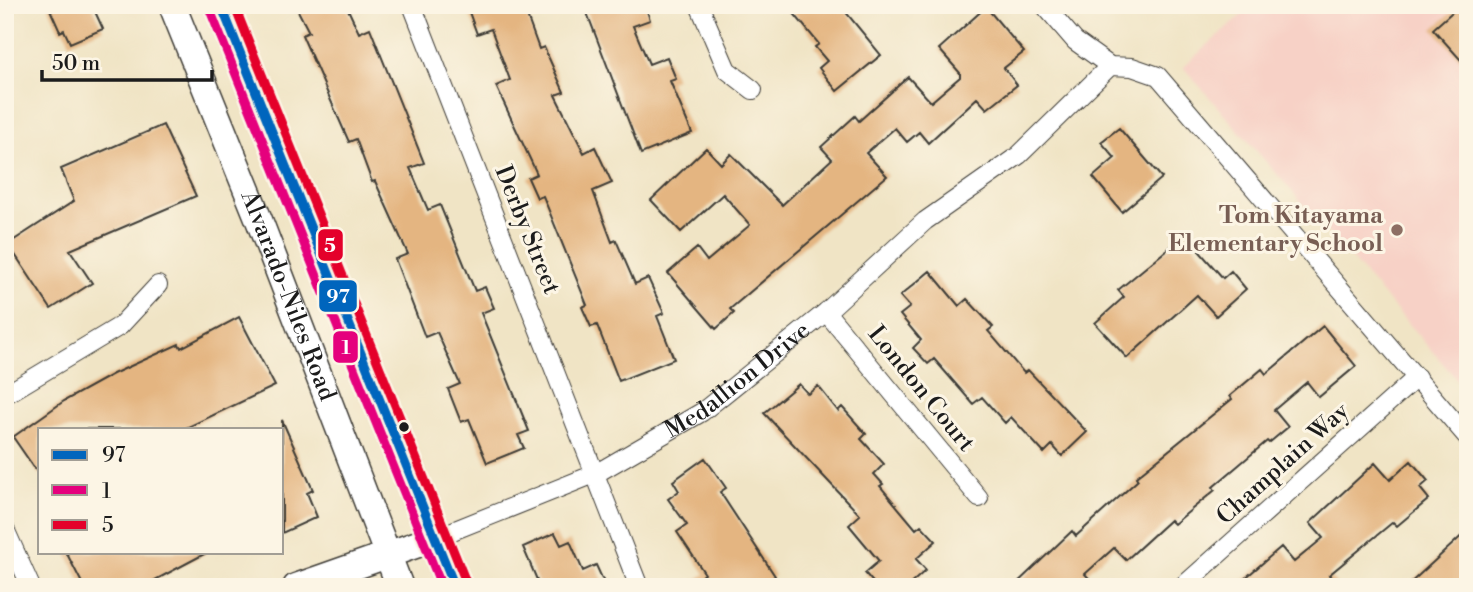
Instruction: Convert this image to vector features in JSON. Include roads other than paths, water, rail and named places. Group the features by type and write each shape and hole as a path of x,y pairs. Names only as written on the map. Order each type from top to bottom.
{"main road":[{"name":"Alvarado-Niles Road","path":"172,5 259,220 400,587"},
{"name":"Alvarado-Niles Road","path":"221,5 455,587"},
{"name":"Medallion Drive","path":"296,587 435,538"}],"street":[{"name":"Derby Street","path":"412,5 597,473 639,587"},
{"path":"699,5 727,70 753,90"},
{"path":"1044,5 1075,41 1110,66 1132,67 1158,76 1468,438"},
{"name":"Medallion Drive","path":"435,538 597,473 702,412 826,312 925,221 1018,155 1110,66"},
{"path":"5,396 120,326 158,285"},
{"name":"London Court","path":"826,312 979,498"},
{"name":"Champlain Way","path":"1182,587 1417,377"},
{"path":"5,529 31,587"}],"place":[{"name":"Tom Kitayama Elementary School","path":"1397,230"}]}
